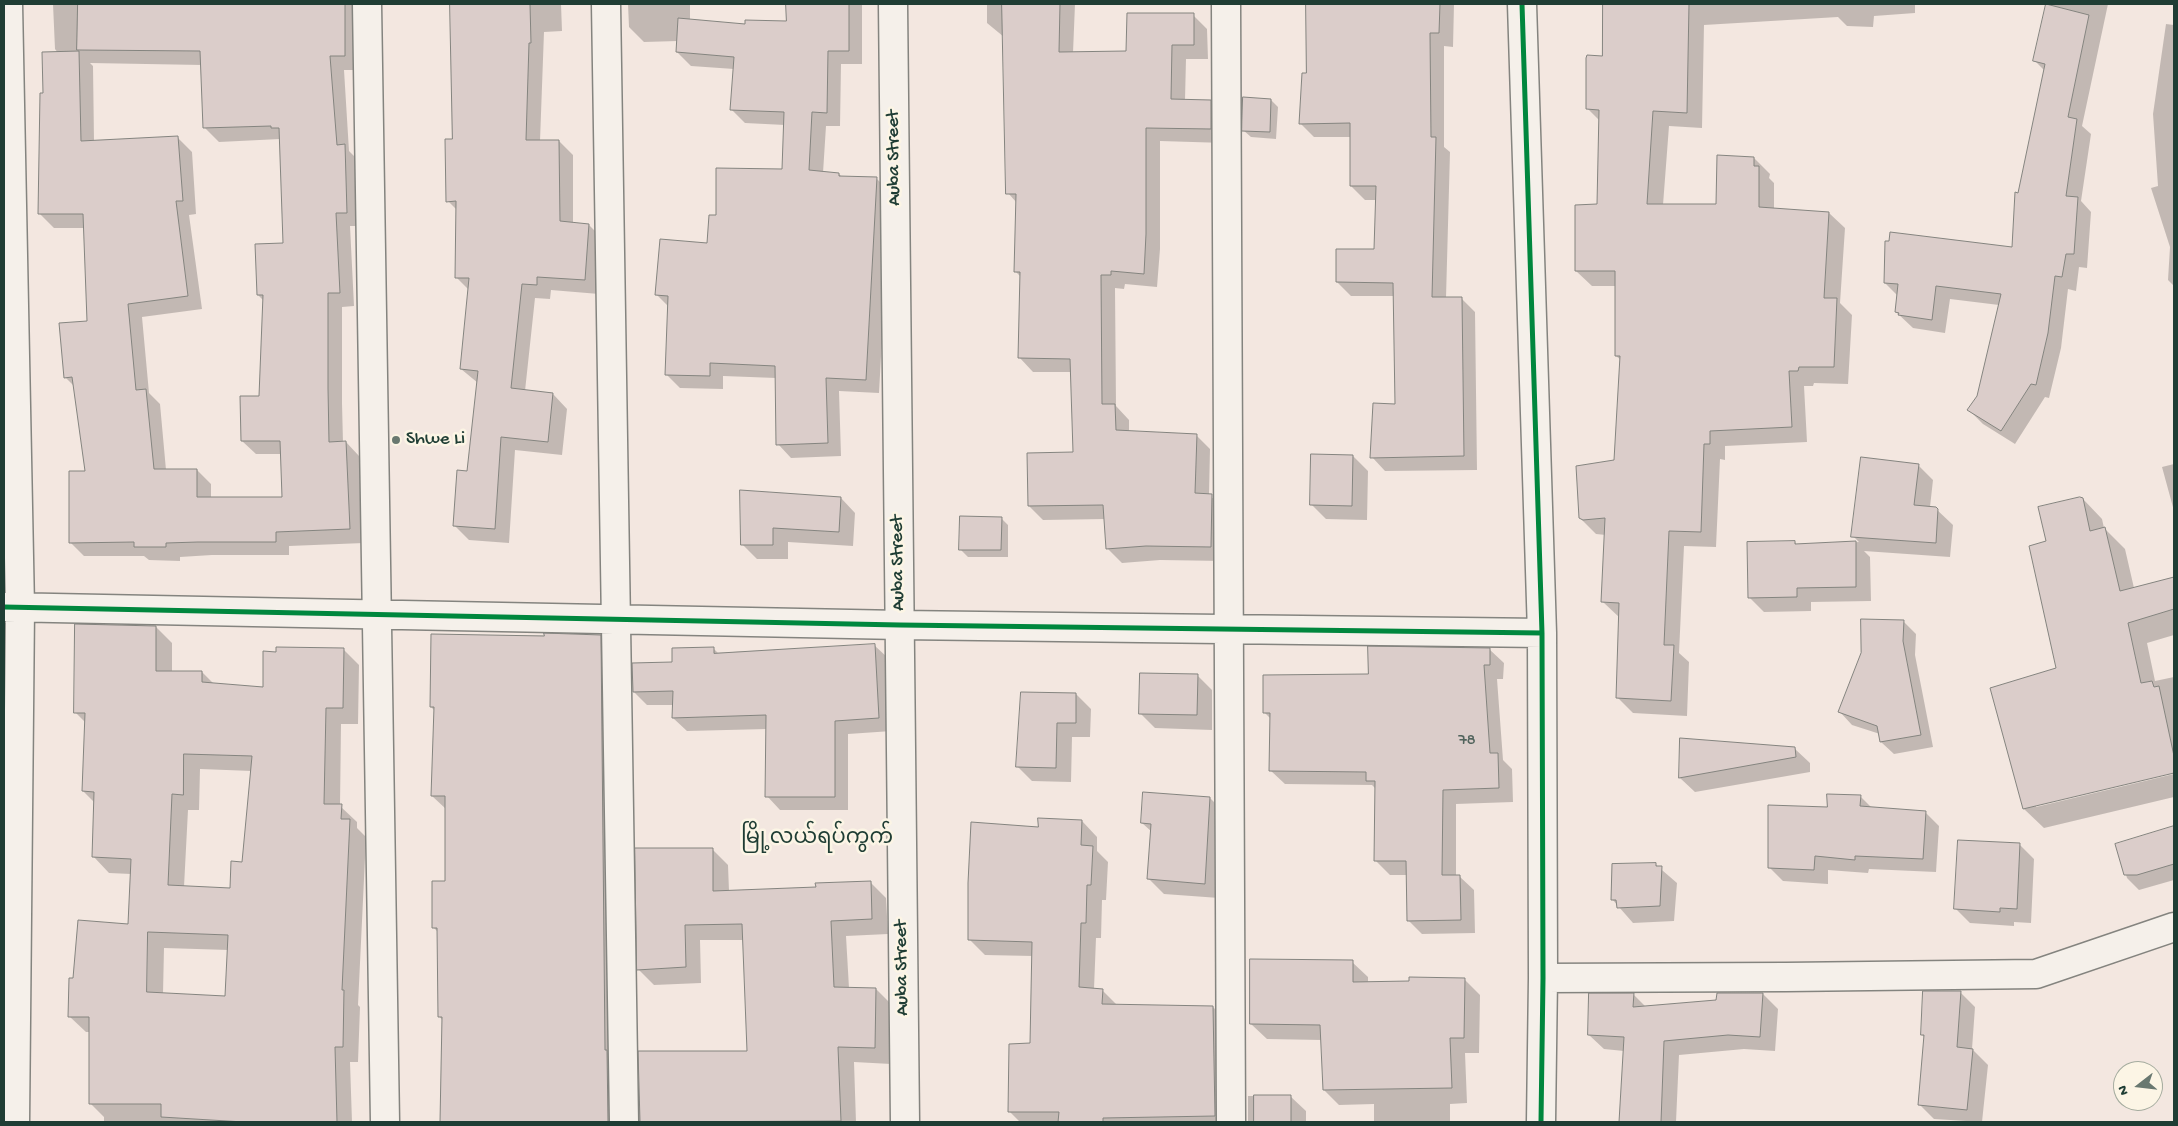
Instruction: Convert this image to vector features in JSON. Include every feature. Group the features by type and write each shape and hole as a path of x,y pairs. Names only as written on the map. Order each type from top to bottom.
{"street":[{"path":"8,4 15,1122"},
{"path":"367,4 385,1122"},
{"path":"606,4 624,1122"},
{"name":"Auba Street","path":"893,4 905,1122"},
{"path":"1226,4 1231,1122"},
{"path":"1522,4 1542,634 1543,978 1541,1122"},
{"path":"12,607 900,625 1542,634"},
{"path":"1543,978 1786,978 2036,974 2174,926"}],"building":[{"path":"78,4 345,4 345,56 330,56 337,145 345,144 347,213 336,213 340,293 328,293 328,388 329,442 346,441 350,529 276,532 276,542 166,543 166,547 134,547 134,542 69,543 69,471 85,471 72,377 64,378 59,323 87,321 83,214 38,214 40,93 43,93 42,52 79,51 81,141 178,136 183,201 176,201 188,296 128,304 136,390 146,389 154,469 197,469 197,497 282,497 280,441 241,441 240,396 259,396 263,295 257,295 255,244 283,243 279,128 271,128 271,126 203,128 200,51 77,50"},
{"path":"450,4 530,4 531,43 529,43 526,140 559,140 560,221 589,224 585,280 537,277 537,285 522,284 511,388 553,393 548,442 501,437 495,529 453,526 457,470 467,471 478,371 460,369 469,278 455,278 456,201 446,202 445,139 452,139"},
{"path":"786,4 849,4 849,51 828,51 827,113 812,112 809,170 839,173 839,176 877,177 866,380 826,378 828,443 776,445 775,366 710,363 710,376 665,375 668,296 655,295 660,239 707,243 709,215 716,215 716,168 782,169 784,112 730,110 734,57 676,52 678,18 745,24 745,20 786,21"},
{"path":"1002,4 1060,4 1059,52 1126,51 1127,13 1194,13 1194,45 1172,45 1171,99 1211,100 1211,129 1146,128 1144,274 1111,271 1111,275 1101,275 1102,404 1115,404 1116,430 1197,434 1195,493 1212,494 1211,547 1146,546 1106,549 1103,505 1028,506 1027,453 1073,452 1070,359 1018,358 1020,272 1014,272 1016,194 1006,194"},
{"path":"1306,4 1440,4 1439,33 1430,33 1431,137 1436,137 1432,297 1462,297 1464,456 1370,458 1373,403 1395,404 1393,283 1336,282 1336,249 1374,249 1376,186 1350,186 1350,123 1299,124 1302,73 1306,73"},
{"path":"1603,4 1689,4 1687,113 1653,111 1647,204 1716,204 1717,155 1754,157 1754,166 1759,166 1759,207 1829,212 1824,298 1837,298 1834,367 1799,367 1798,371 1789,371 1792,427 1710,431 1710,444 1704,444 1701,532 1669,531 1664,645 1674,645 1671,701 1616,698 1619,603 1601,602 1605,518 1583,520 1579,518 1576,466 1614,460 1620,356 1615,356 1615,271 1575,271 1575,205 1597,204 1599,110 1586,109 1586,58 1587,55 1602,56"},
{"path":"2046,4 2089,15 2068,117 2077,119 2066,196 2078,197 2074,254 2066,254 2062,277 2055,276 2048,333 2036,385 2031,384 2001,431 1967,410 1977,396 2001,294 1936,286 1932,320 1898,315 1899,313 1895,312 1898,284 1884,283 1885,241 1889,241 1890,232 2012,247 2015,192 2018,193 2045,64 2033,61"},
{"path":"1243,97 1271,99 1270,132 1242,131"},
{"path":"1311,454 1353,455 1352,506 1310,505"},
{"path":"1861,457 1919,464 1914,505 1936,507 1938,509 1936,543 1851,537"},
{"path":"740,490 841,497 839,532 773,528 773,545 741,545"},
{"path":"2080,497 2083,498 2090,531 2105,527 2120,591 2174,577 2174,609 2128,623 2141,683 2152,681 2154,687 2159,686 2174,756 2174,773 2023,809 1990,688 2056,668 2029,546 2046,541 2038,507"},
{"path":"960,516 1002,517 1001,550 959,550"},
{"path":"1795,541 1795,544 1856,541 1856,587 1797,588 1797,597 1748,598 1747,542"},
{"path":"1861,619 1904,620 1903,641 1921,735 1880,742 1877,726 1838,712 1861,653"},
{"path":"75,624 156,626 156,671 202,671 202,682 263,687 263,651 276,652 276,647 344,648 343,708 326,708 324,804 342,804 341,819 350,819 342,990 344,990 343,1047 335,1047 337,1122 244,1122 161,1117 161,1104 89,1104 89,1017 68,1017 69,978 73,978 78,920 128,924 131,859 92,857 94,792 82,791 85,713 74,713","holes":["184,754 252,756 242,862 231,861 230,888 168,885 172,794 183,795","148,932 228,935 225,996 147,992"]},
{"path":"544,633 601,635 605,1050 607,1050 608,1122 440,1122 442,1017 438,1017 437,928 432,928 432,881 445,881 445,796 431,796 434,707 430,707 431,634 544,636"},
{"path":"875,644 879,718 835,721 835,797 765,797 766,715 672,718 673,691 633,692 632,663 672,662 672,648 714,647 714,653"},
{"path":"1368,646 1490,648 1490,665 1484,665 1490,753 1498,753 1499,788 1443,790 1442,875 1460,875 1461,920 1407,921 1406,861 1374,861 1375,781 1366,781 1366,772 1269,771 1270,713 1263,713 1263,675 1368,674"},
{"path":"1140,673 1198,674 1197,715 1139,714"},
{"path":"1021,692 1076,693 1076,723 1057,723 1056,768 1016,767"},
{"path":"1680,738 1795,747 1796,757 1679,778"},
{"path":"1143,792 1210,797 1205,884 1147,879 1151,824 1141,823"},
{"path":"1827,794 1861,795 1860,806 1926,811 1923,859 1855,856 1855,860 1815,856 1814,870 1768,868 1768,805 1827,807"},
{"path":"1038,818 1082,820 1081,845 1093,846 1091,885 1087,885 1086,923 1081,923 1079,987 1103,989 1102,1004 1213,1006 1215,1116 1103,1118 1103,1122 1058,1122 1059,1112 1008,1112 1009,1044 1030,1043 1032,942 968,940 971,822 1038,827"},
{"path":"2174,826 2174,864 2137,875 2124,875 2115,844"},
{"path":"1958,840 2020,843 2017,909 2000,908 2000,912 1954,909"},
{"path":"635,848 713,848 713,891 816,887 815,883 871,881 872,919 831,921 834,987 876,988 875,1048 838,1047 841,1121 640,1122 638,1051 747,1051 742,924 685,925 686,967 637,970"},
{"path":"1656,863 1656,866 1662,866 1660,906 1617,908 1616,900 1611,900 1612,864"},
{"path":"1250,959 1353,960 1353,982 1409,981 1409,977 1465,978 1464,1038 1450,1038 1452,1088 1323,1090 1320,1025 1250,1024"},
{"path":"1923,991 1961,991 1957,1047 1973,1049 1967,1110 1918,1105 1924,1035 1921,1035"},
{"path":"1589,993 1634,993 1633,1007 1716,1000 1717,993 1763,993 1760,1037 1728,1035 1664,1041 1661,1122 1619,1122 1624,1037 1588,1035"},
{"path":"1254,1095 1291,1095 1291,1122 1254,1122"}],"cycle path":[{"path":"1522,4 1542,633 1543,978 1541,1122"},
{"path":"4,607 900,625 1542,633"}],"place":[{"name":"Shwe Li","path":"396,440"}],"district":[{"name":"မြို့လယ်ရပ်ကွက်","path":"817,840"}]}
